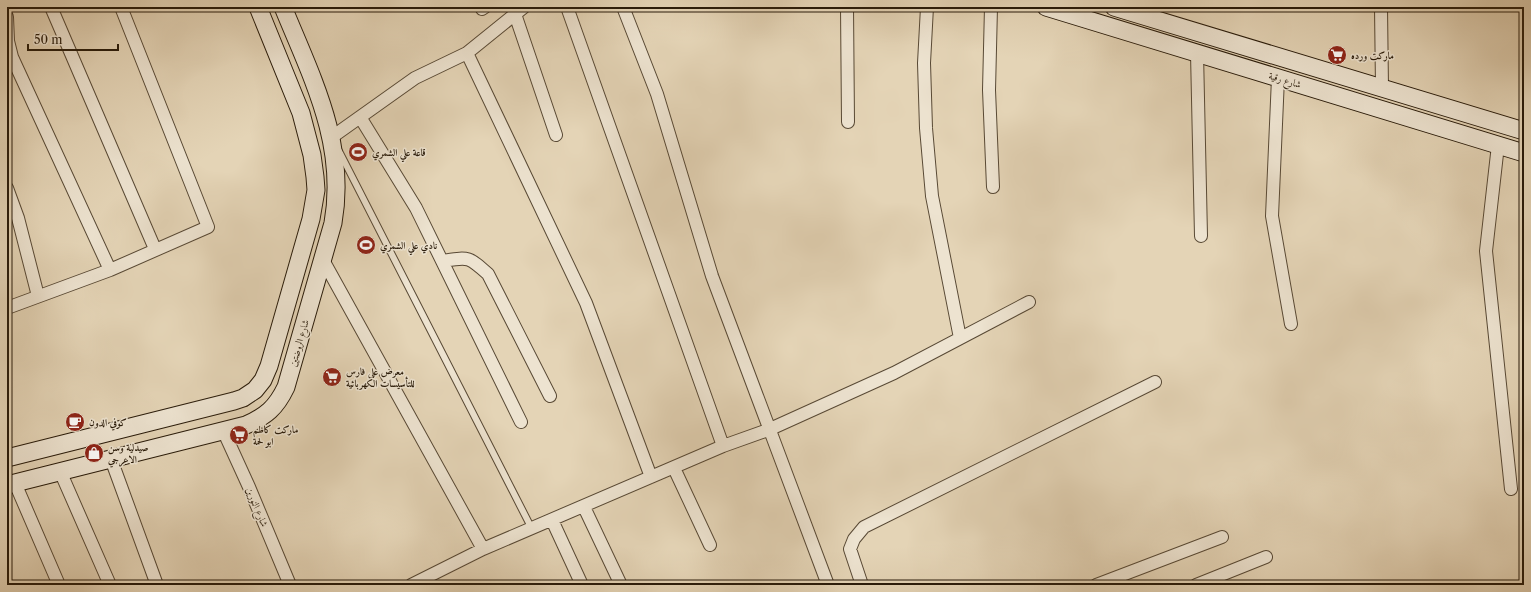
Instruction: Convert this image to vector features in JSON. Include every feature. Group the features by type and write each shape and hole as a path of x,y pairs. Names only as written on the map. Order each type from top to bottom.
{"main road":[{"path":"7,458 234,401 250,394 263,380 274,352 306,241 316,190 312,155 307,131 258,7"},
{"name":"شارع الروضتين","path":"11,484 246,424 274,408 283,394 323,260 333,223 337,195 336,168 332,137 319,96 283,7"},
{"name":"شارع رقية","path":"1046,7 1524,153"},
{"name":"شارع رقية","path":"1114,7 1524,131"}],"street":[{"path":"51,7 155,249"},
{"path":"7,308 110,270 208,227 121,7"},
{"path":"567,7 723,446"},
{"path":"623,7 657,94 712,276 768,430 828,585"},
{"path":"847,7 848,122"},
{"path":"927,7 924,63 926,128 932,196 960,338"},
{"path":"991,7 988,90 993,187"},
{"path":"1381,7 1382,88"},
{"path":"332,137 415,78 467,53 519,10 556,135"},
{"path":"7,17 8,41 12,56 110,270"},
{"path":"467,53 586,303 651,478"},
{"path":"1197,54 1201,236"},
{"path":"1278,78 1272,216 1291,324"},
{"path":"360,117 416,208 521,422"},
{"path":"1498,145 1486,251 1511,489"},
{"path":"7,188 18,218 38,296"},
{"path":"442,261 462,258 473,260 488,274 550,396"},
{"path":"323,260 483,549"},
{"path":"411,585 483,549 584,507 723,446 768,430 894,373 1029,302"},
{"path":"862,585 850,549 854,539 864,527 1155,382"},
{"name":"شارع النورين","path":"224,430 290,585"},
{"path":"111,459 157,585"},
{"path":"674,468 710,545"},
{"path":"60,471 110,585"},
{"path":"11,484 59,585"},
{"path":"584,507 621,585"},
{"path":"552,520 582,585"},
{"path":"1096,585 1222,536"},
{"path":"1196,585 1266,557"}],"lane":[{"path":"332,137 532,529"}],"place":[{"name":"ماركت ورده","path":"1337,55"},
{"name":"قاعة علي الشمري","path":"358,152"},
{"name":"نادي علي الشمري","path":"366,245"},
{"name":"معرض علي فارس للتأسيسات الكهربائية","path":"332,377"},
{"name":"كوفي الدون","path":"75,422"},
{"name":"ماركت كاظم ابو لحمة","path":"239,435"},
{"name":"صيدلية وسن الاعرجي","path":"94,453"}]}
